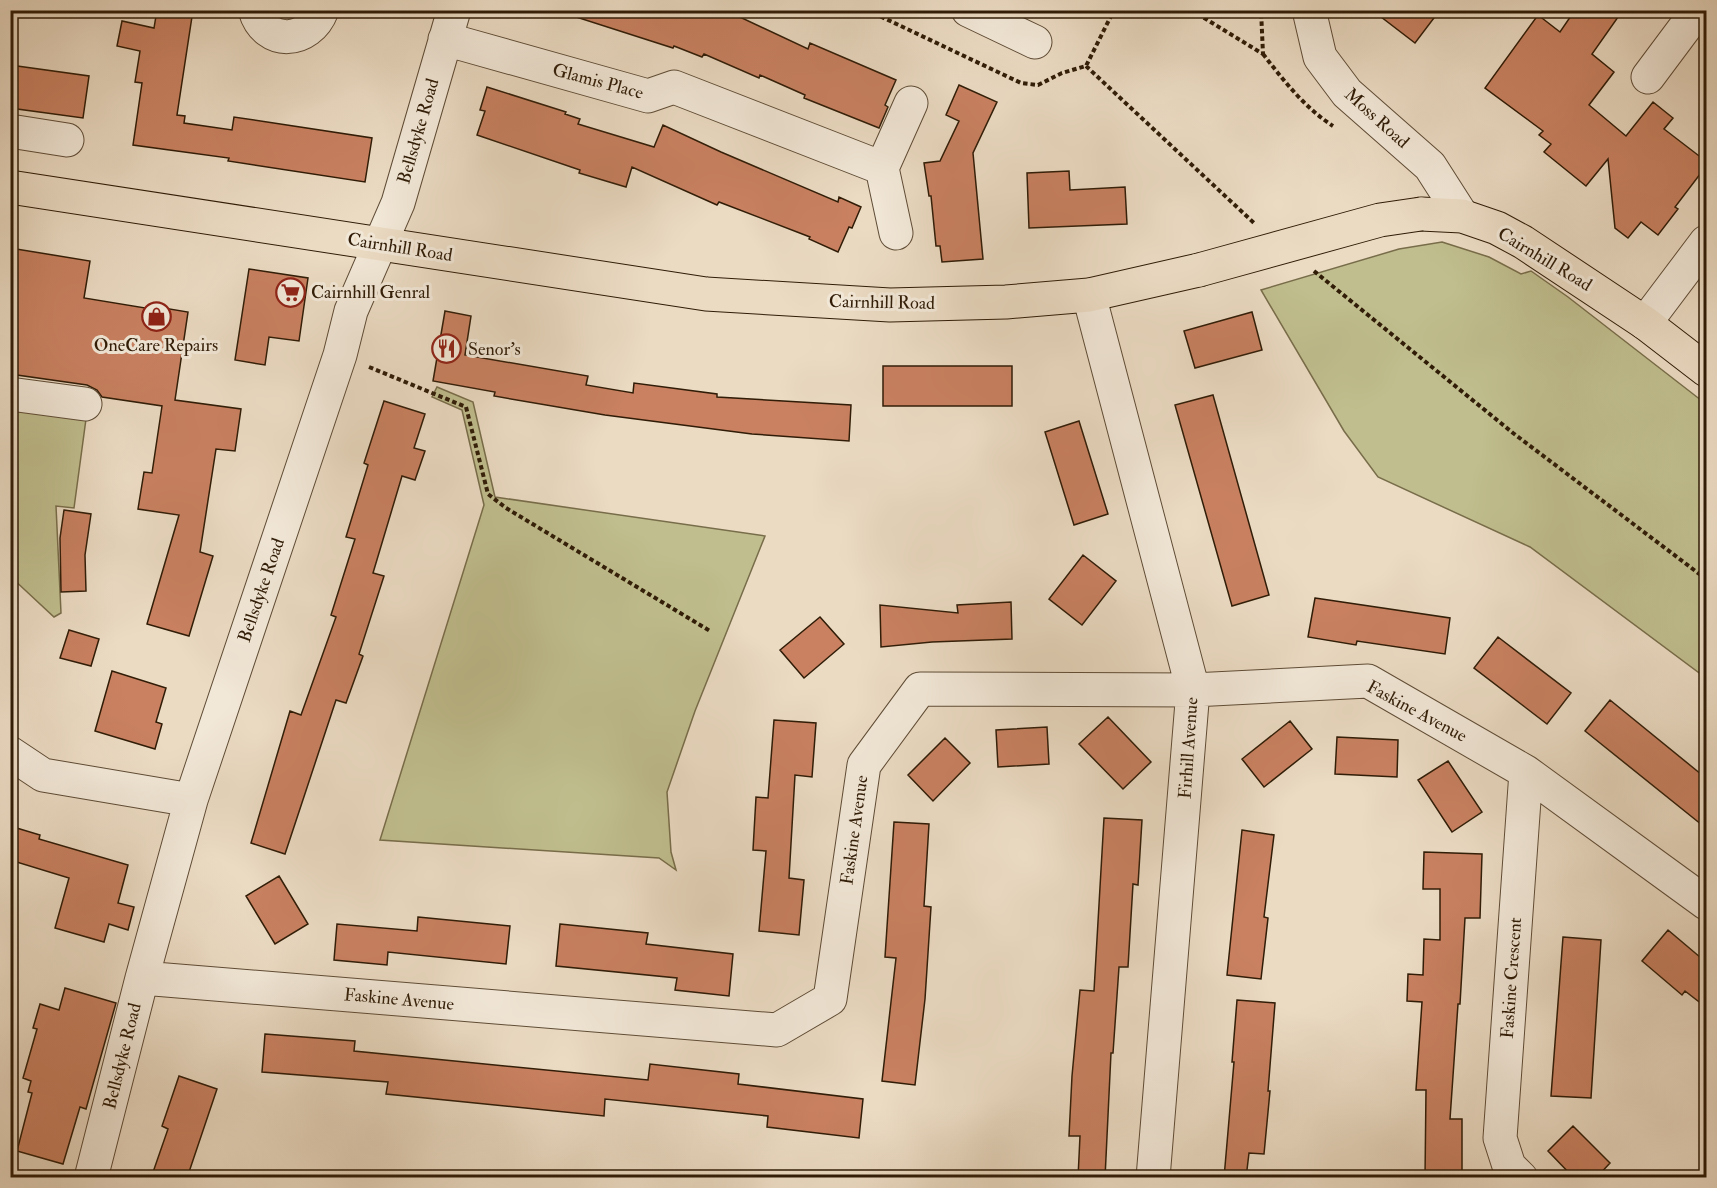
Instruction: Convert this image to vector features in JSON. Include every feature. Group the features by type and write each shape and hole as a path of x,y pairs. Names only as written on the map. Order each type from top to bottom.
{"main road":[{"name":"Cairnhill Road","path":"10,187 706,294 890,305 1006,302 1089,295 1199,270 1380,219 1421,214 1462,216 1497,228 1523,242 1645,323 1707,370"}],"street":[{"path":"255,10 263,26 271,32 291,37 310,29 318,20 322,10"},
{"path":"968,10 1035,42"},
{"name":"Moss Road","path":"1309,10 1320,57 1347,93 1430,166 1462,216"},
{"path":"1648,77 1698,10"},
{"name":"Glamis Place","path":"449,25 648,96 674,87 882,168"},
{"name":"Bellsdyke Road","path":"92,1178 142,978 191,800 340,355 351,311 398,203 449,25"},
{"path":"896,233 882,168 911,103"},
{"path":"10,131 68,140"},
{"path":"1645,323 1707,242"},
{"name":"Firhill Avenue","path":"1089,295 1193,690 1153,1178"},
{"path":"10,394 85,404"},
{"name":"Faskine Avenue","path":"142,978 777,1030 830,999 864,765 920,689 1193,690 1368,681 1526,772 1707,903"},
{"path":"10,753 43,775 191,800"},
{"name":"Faskine Crescent","path":"1521,1178 1509,1166 1500,1138 1526,772"}],"path":[{"path":"867,10 1021,83 1038,85 1062,73 1086,66 1114,10"},
{"path":"1191,10 1263,54 1261,10"},
{"path":"1086,66 1260,228"},
{"path":"1313,271 1513,433 1707,579"},
{"path":"340,355 466,407 488,494 506,508 710,631"}],"shaded area":[{"path":"1442,242 1489,257 1521,274 1531,271 1706,404 1706,678 1530,547 1378,477 1344,431 1261,290 1399,249"},
{"path":"437,387 473,402 495,497 765,536 695,711 667,792 671,852 676,870 659,858 380,840 484,505 462,410 432,397"},
{"path":"10,408 86,419 74,508 56,506 61,613 54,617 11,577"}],"building":[{"path":"157,10 193,10 177,115 185,116 184,123 232,130 234,117 372,138 365,182 228,161 229,158 133,145 142,83 135,82 140,51 117,46 122,21 154,28"},
{"path":"574,10 725,10 808,49 810,43 896,80 885,105 888,107 879,128 804,98 805,95 760,75 759,78 704,54 702,57 674,46 673,48 573,16"},
{"path":"1372,10 1440,10 1415,43"},
{"path":"1575,10 1623,10 1592,54 1614,72 1589,105 1626,136 1653,102 1673,118 1664,129 1707,162 1675,207 1678,209 1658,235 1641,222 1628,238 1615,228 1608,159 1586,186 1544,152 1551,144 1539,135 1543,131 1485,88 1538,15 1560,32"},
{"path":"10,65 89,76 83,118 10,108"},
{"path":"959,85 997,102 973,153 983,259 942,262 940,246 936,246 931,196 929,196 924,163 940,161 959,121 946,115"},
{"path":"487,87 566,112 565,114 580,119 578,124 654,147 663,125 838,202 839,197 861,207 838,252 809,239 810,237 719,202 717,205 632,167 626,187 579,173 580,170 477,135 485,111 480,110"},
{"path":"1069,171 1070,190 1125,187 1127,224 1029,228 1027,173"},
{"path":"10,248 90,261 84,298 151,309 152,306 188,312 175,400 241,409 235,451 216,449 200,552 213,556 189,636 147,624 179,515 138,509 144,472 152,473 162,406 102,397 97,390 87,385 10,374"},
{"path":"249,269 308,278 299,341 269,337 265,365 235,360"},
{"path":"445,311 471,316 465,355 588,376 586,385 633,393 634,383 717,394 717,397 851,405 849,441 752,434 605,415 494,396 495,392 433,381"},
{"path":"1252,312 1262,350 1195,368 1184,331"},
{"path":"883,366 1012,366 1012,406 883,406"},
{"path":"1213,395 1269,595 1232,606 1175,405"},
{"path":"384,401 425,414 414,448 425,451 415,480 402,476 373,573 384,576 359,654 363,656 346,703 336,700 285,854 251,843 290,711 301,715 336,617 331,615 355,539 346,537 368,465 364,463"},
{"path":"1079,421 1108,514 1074,525 1045,432"},
{"path":"64,510 91,514 85,555 86,591 61,592 60,538"},
{"path":"1083,555 1116,581 1082,625 1049,599"},
{"path":"1315,598 1450,618 1445,654 1357,641 1356,645 1308,637"},
{"path":"1011,602 1012,639 932,642 881,647 880,605 958,613 957,605"},
{"path":"820,617 844,644 804,678 780,650"},
{"path":"69,630 99,639 91,666 60,658"},
{"path":"1498,637 1571,693 1547,724 1474,668"},
{"path":"112,671 166,688 156,722 162,724 155,749 95,731"},
{"path":"1610,700 1707,779 1707,829 1585,731"},
{"path":"1108,717 1151,762 1123,789 1079,744"},
{"path":"774,720 816,723 812,777 795,775 789,878 804,880 799,935 759,931 766,851 753,850 756,797 768,798"},
{"path":"1290,721 1312,749 1264,787 1242,759"},
{"path":"1047,727 1049,764 998,767 996,730"},
{"path":"1337,737 1398,740 1397,777 1335,774"},
{"path":"945,738 970,763 933,801 908,775"},
{"path":"1448,761 1482,812 1452,832 1418,780"},
{"path":"1104,818 1142,820 1138,885 1133,884 1128,967 1119,967 1113,1053 1111,1053 1105,1178 1078,1178 1080,1136 1069,1136 1072,1076 1080,990 1094,991"},
{"path":"894,822 929,824 924,906 931,907 925,999 915,1085 882,1081 896,958 885,957"},
{"path":"10,826 40,835 39,839 128,865 118,903 134,907 128,930 109,924 104,942 55,928 69,878 10,860"},
{"path":"1242,830 1274,835 1264,917 1268,918 1261,979 1227,975"},
{"path":"1424,852 1482,854 1480,918 1465,918 1450,1119 1462,1119 1462,1178 1425,1178 1426,1090 1416,1090 1422,1002 1407,1001 1408,974 1423,975 1424,939 1440,940 1440,889 1423,889"},
{"path":"279,876 308,924 275,944 246,896"},
{"path":"418,917 510,926 506,964 388,952 387,965 334,960 337,924 417,931"},
{"path":"560,924 648,933 646,944 733,954 729,996 675,990 677,978 556,966"},
{"path":"1668,930 1707,963 1707,1008 1685,991 1682,995 1642,961"},
{"path":"1563,937 1601,940 1591,1098 1551,1096"},
{"path":"65,988 116,1003 86,1109 80,1107 63,1164 17,1151 32,1093 28,1092 31,1081 23,1078 37,1029 33,1028 40,1004 59,1010"},
{"path":"1237,1000 1275,1003 1268,1091 1270,1091 1264,1154 1249,1153 1246,1178 1224,1178 1234,1062 1232,1062"},
{"path":"265,1034 355,1041 354,1051 648,1080 650,1064 739,1074 738,1084 863,1099 859,1138 767,1127 768,1116 605,1099 604,1116 386,1094 388,1082 262,1072"},
{"path":"179,1076 217,1089 187,1178 151,1178 168,1129 162,1126"},
{"path":"1573,1126 1610,1163 1596,1178 1574,1178 1548,1151"}],"place":[{"name":"Cairnhill Genral","path":"290,292"},
{"name":"OneCare Repairs","path":"156,316"},
{"name":"Senor's","path":"447,349"}]}
